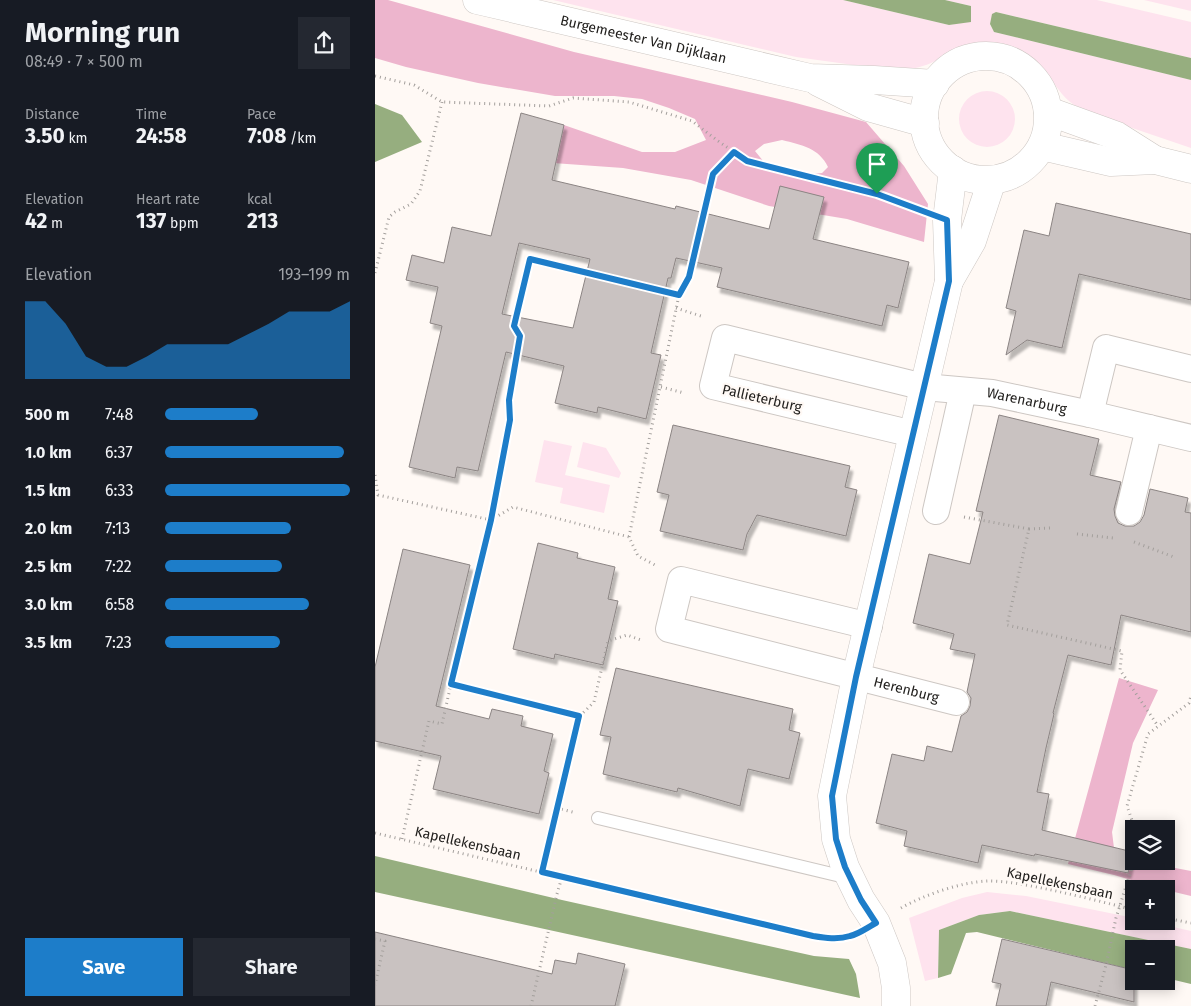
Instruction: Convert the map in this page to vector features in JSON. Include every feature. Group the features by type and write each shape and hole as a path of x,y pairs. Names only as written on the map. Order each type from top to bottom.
{"street":[{"name":"Burgemeester Van Dijklaan","path":"477,0 810,78 935,84"},
{"path":"980,56 994,56 1007,60 1030,74 1039,85 1045,97 1048,111 1048,128 1042,146 1035,157 1016,173 1004,178 991,180 965,176 944,163 931,145 925,122 927,103 931,90 943,73 954,65 980,56"},
{"name":"Burgemeester Van Dijklaan","path":"810,78 868,107 925,122"},
{"path":"1048,111 1117,136 1155,160"},
{"path":"1042,146 1111,162 1155,160 1191,169"},
{"name":"Herenburg","path":"896,1006 896,988 892,963 876,923 861,900 845,867 836,839 832,796 856,677 949,281 947,220 953,170"},
{"name":"Herenburg","path":"949,281 972,242 991,180"},
{"name":"Pallieterburg","path":"913,434 713,386 725,338 924,387"},
{"path":"1090,414 1106,348 1191,369"},
{"name":"Warenarburg","path":"924,387 992,393 1191,438"},
{"path":"936,511 963,391"},
{"path":"1129,512 1149,428"},
{"path":"856,677 669,629 681,580 869,626"},
{"name":"Herenburg","path":"856,677 956,702"}],"lane":[{"path":"598,818 850,878"}],"path":[{"path":"375,76 414,85 442,102 549,106 573,98 629,102 692,121 747,161 877,194 947,220"},
{"path":"375,273 389,218 395,212 411,204 420,191 442,102"},
{"path":"681,580 638,556 629,537 679,295 689,277 713,174 734,152"},
{"path":"402,839 429,721 442,724 491,520 510,420 509,400 520,336 514,326 530,259 679,295"},
{"path":"375,475 377,495 491,520 513,507 629,537"},
{"path":"936,511 1029,529 1050,528"},
{"path":"1029,529 1007,625 1122,651 1120,670 1158,726"},
{"path":"1126,539 1174,557"},
{"path":"542,872 579,716 594,702 608,641 627,635 641,640 669,629"},
{"path":"451,684 579,716"},
{"path":"1132,820 1127,806 1148,734 1189,703 1191,696"},
{"name":"Kapellekensbaan","path":"375,833 826,938 852,936 908,904 946,889 987,881 1028,885 1125,908"},
{"path":"1095,1006 1131,870"},
{"path":"531,1006 562,877"},
{"path":"1175,920 1191,923"},
{"path":"375,939 385,941 375,985"}],"shaded area":[{"path":"375,0 388,0 574,52 792,102 866,122 904,166 928,204 924,242 847,219 769,206 691,180 623,168 553,163 561,124 642,152 675,152 706,140 695,119 669,108 642,99 614,96 555,96 478,83 375,58","holes":["782,140 815,151 828,167 822,173 802,175 779,169 764,162 755,151 764,144"]},
{"path":"553,0 843,0 949,25 971,21 971,6 945,0 1097,0 1191,22 1191,58 996,12 990,25 994,32 1191,80 1191,148 1094,115 1072,104 1065,98 1037,62 1010,47 990,43 965,46 927,65 897,71 796,57"},
{"path":"843,0 945,0 971,6 971,22 949,25"},
{"path":"1144,0 1191,0 1191,11"},
{"path":"996,12 1191,58 1191,80 994,32 990,24 992,14"},
{"path":"987,91 998,93 1007,99 1013,108 1015,119 1013,130 1007,139 998,145 987,147 976,145 967,139 961,130 959,119 961,108 967,99 976,93"},
{"path":"375,104 402,115 422,142 375,162"},
{"path":"544,440 572,446 565,475 610,485 604,513 560,503 563,488 535,482"},
{"path":"583,442 606,448 621,473 619,478 577,467"},
{"path":"1119,678 1158,690 1133,743 1112,832 1114,848 1125,852 1125,870 1175,870 1175,868 1191,871 1191,896 1175,892 1175,880 1131,880 1068,864"},
{"path":"375,856 814,956 849,959 856,974 860,998 375,892"},
{"path":"987,892 1026,896 1125,916 1125,930 1175,930 1175,927 1191,931 1191,949 1175,946 1175,940 1148,940 1010,911 979,915 939,930 938,978 925,981 909,918 962,898"},
{"path":"1010,911 1148,940 1125,940 1125,968 977,932 966,933 951,974 938,978 939,930 979,915"},
{"path":"1175,946 1191,949 1191,984 1175,980"}],"building":[{"path":"521,113 564,125 552,180 675,209 676,206 769,229 780,186 824,197 813,239 909,262 898,308 887,305 882,326 717,287 722,268 676,258 671,278 668,278 651,353 661,355 646,419 598,407 597,413 555,403 564,366 506,352 478,471 457,467 455,478 409,467 442,326 430,323 438,287 406,280 412,255 444,263 452,227 491,236","holes":["519,243 590,259 573,328 502,314"]},
{"path":"1056,203 1191,234 1191,300 1079,274 1062,348 1027,340 1006,355 1016,311 1006,308 1024,230 1049,236"},
{"path":"999,415 1099,439 1090,475 1121,482 1114,509 1118,523 1125,526 1134,526 1140,522 1144,515 1150,489 1188,498 1185,512 1191,513 1191,632 1121,615 1111,665 1068,655 1053,713 1037,792 1049,794 1042,830 1125,850 1125,870 1129,870 1128,873 982,845 978,863 904,846 907,831 876,823 892,754 924,761 927,746 952,752 961,716 967,712 970,706 971,698 967,692 975,654 950,649 954,634 913,623 929,554 970,564 983,512 976,511"},
{"path":"673,425 850,466 845,487 857,490 846,536 757,515 747,534 743,550 660,531 669,495 657,492"},
{"path":"538,543 578,553 577,558 615,567 608,599 618,601 603,665 555,654 554,659 513,649"},
{"path":"403,549 470,565 436,706 489,719 492,709 523,716 521,726 553,734 544,771 549,773 539,814 433,789 441,756 375,741 375,667"},
{"path":"616,668 793,709 789,730 800,733 789,779 748,769 740,806 678,788 677,792 603,774 611,737 600,735"},
{"path":"375,932 552,974 555,960 576,964 578,953 625,964 615,1006 375,1006"},
{"path":"1002,939 1125,968 1125,990 1134,990 1134,1002 1051,982 1046,1006 996,1006 1001,984 992,982"}],"route":[{"path":"734,152 747,161 877,194 947,220 949,281 856,677 832,796 836,839 845,867 861,900 876,923 852,936 826,938 542,872 579,716 451,684 491,520 510,420 509,400 520,336 514,326 530,259 679,295 689,277 713,174 734,152"}]}
